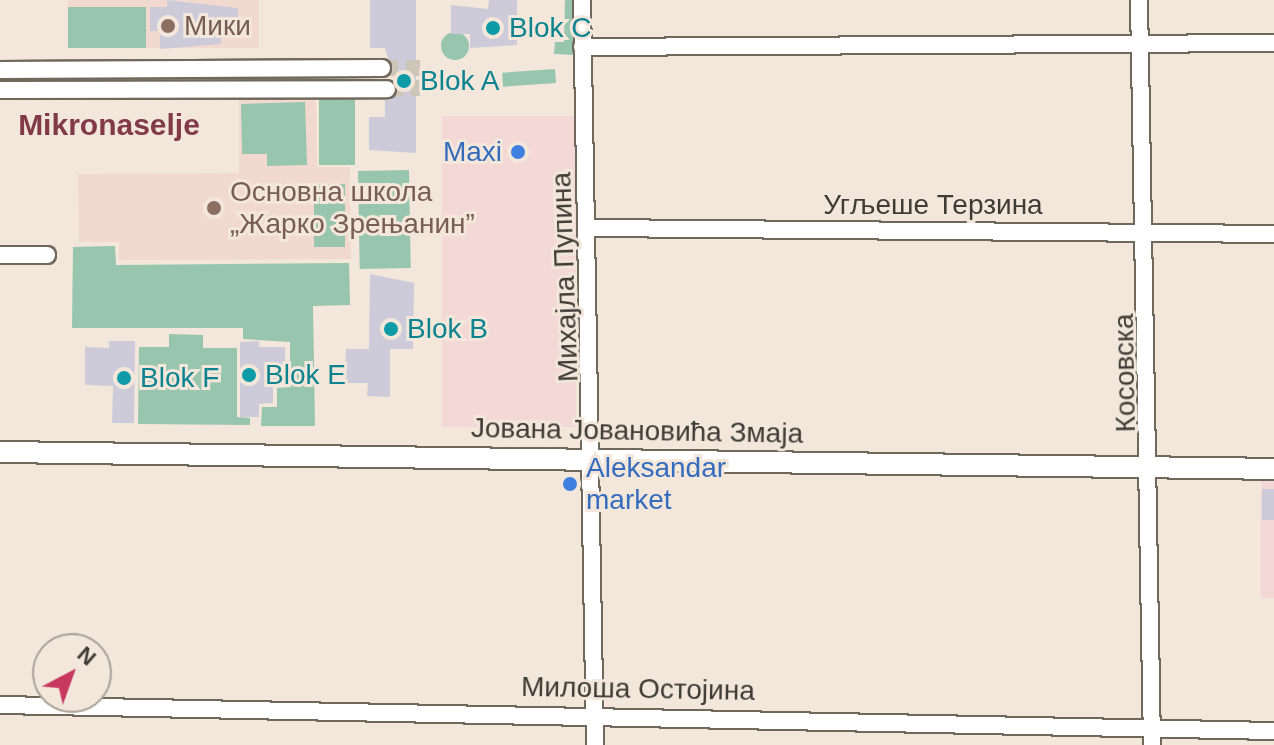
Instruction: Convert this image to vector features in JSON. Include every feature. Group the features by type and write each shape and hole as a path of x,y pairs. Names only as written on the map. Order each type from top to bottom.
{"main road":[{"name":"Јована Јовановића Змаја","path":"0,452 595,457 1274,469"}],"street":[{"name":"Михајла Пупина","path":"582,0 591,228 595,457 595,745"},
{"name":"Косовска","path":"1139,0 1148,232 1152,737"},
{"path":"582,47 1274,43"},
{"path":"0,70 382,68"},
{"path":"0,90 387,89"},
{"name":"Угљеше Терзина","path":"591,228 1274,234"},
{"path":"0,255 47,255"},
{"name":"Милоша Остојина","path":"0,705 595,714 1152,737 1274,731"}],"shaded area":[{"path":"68,0 259,0 259,48 68,48"},
{"name":"Основна школа „Жарко Зрењанин”","path":"239,96 311,96 316,103 317,167 350,167 351,259 119,260 119,242 79,242 78,174 239,173"},
{"path":"442,116 576,116 576,427 442,427"},
{"path":"1261,475 1274,475 1274,598 1261,598"}],"green space":[{"path":"565,0 575,0 575,55 554,54 555,42 564,42"},
{"path":"68,7 146,7 146,48 68,48"},
{"path":"455,32 465,36 469,46 465,56 455,60 445,56 441,46 445,36"},
{"path":"555,69 556,83 503,87 502,73"},
{"path":"319,89 355,89 355,165 319,165"},
{"path":"305,102 307,165 267,166 267,154 242,154 241,104"},
{"path":"409,170 411,268 360,269 358,171"},
{"path":"314,184 345,184 345,247 314,247"},
{"path":"115,246 116,265 349,263 350,305 313,306 315,426 261,426 262,407 277,407 277,388 290,387 290,342 243,339 243,328 72,328 73,247"},
{"path":"169,334 203,335 203,348 237,348 237,417 250,418 250,425 138,424 139,347 169,347"}],"building":[{"name":"Мики","path":"167,0 238,8 238,28 221,28 221,44 160,49 160,31 150,31 150,7 167,7"},
{"name":"Blok A","path":"370,0 416,0 416,153 369,150 369,117 385,117 385,100 398,90 385,48 370,48"},
{"name":"Blok C","path":"489,0 517,0 517,45 470,48 470,34 451,34 451,5 488,9"},
{"name":"Blok B","path":"370,274 414,283 413,349 390,349 390,397 367,396 368,383 345,383 346,349 369,349"},
{"name":"Blok F","path":"109,341 135,341 134,423 112,423 113,386 85,385 85,347 109,348"},
{"name":"Blok E","path":"259,341 259,347 285,347 286,384 273,384 273,403 259,404 259,417 240,417 240,342"},
{"path":"1262,489 1274,489 1274,520 1262,520"}],"tunnel":[{"path":"382,68 420,68"},
{"path":"387,89 420,88"}],"place":[{"name":"Мики","path":"168,26"},
{"name":"Blok C","path":"493,28"},
{"name":"Blok A","path":"404,81"},
{"name":"Maxi","path":"518,152"},
{"name":"Основна школа „Жарко Зрењанин”","path":"214,208"},
{"name":"Blok B","path":"391,329"},
{"name":"Blok E","path":"249,375"},
{"name":"Blok F","path":"124,378"},
{"name":"Aleksandar market","path":"570,484"}],"district":[{"name":"Mikronaselje","path":"109,125"}]}
